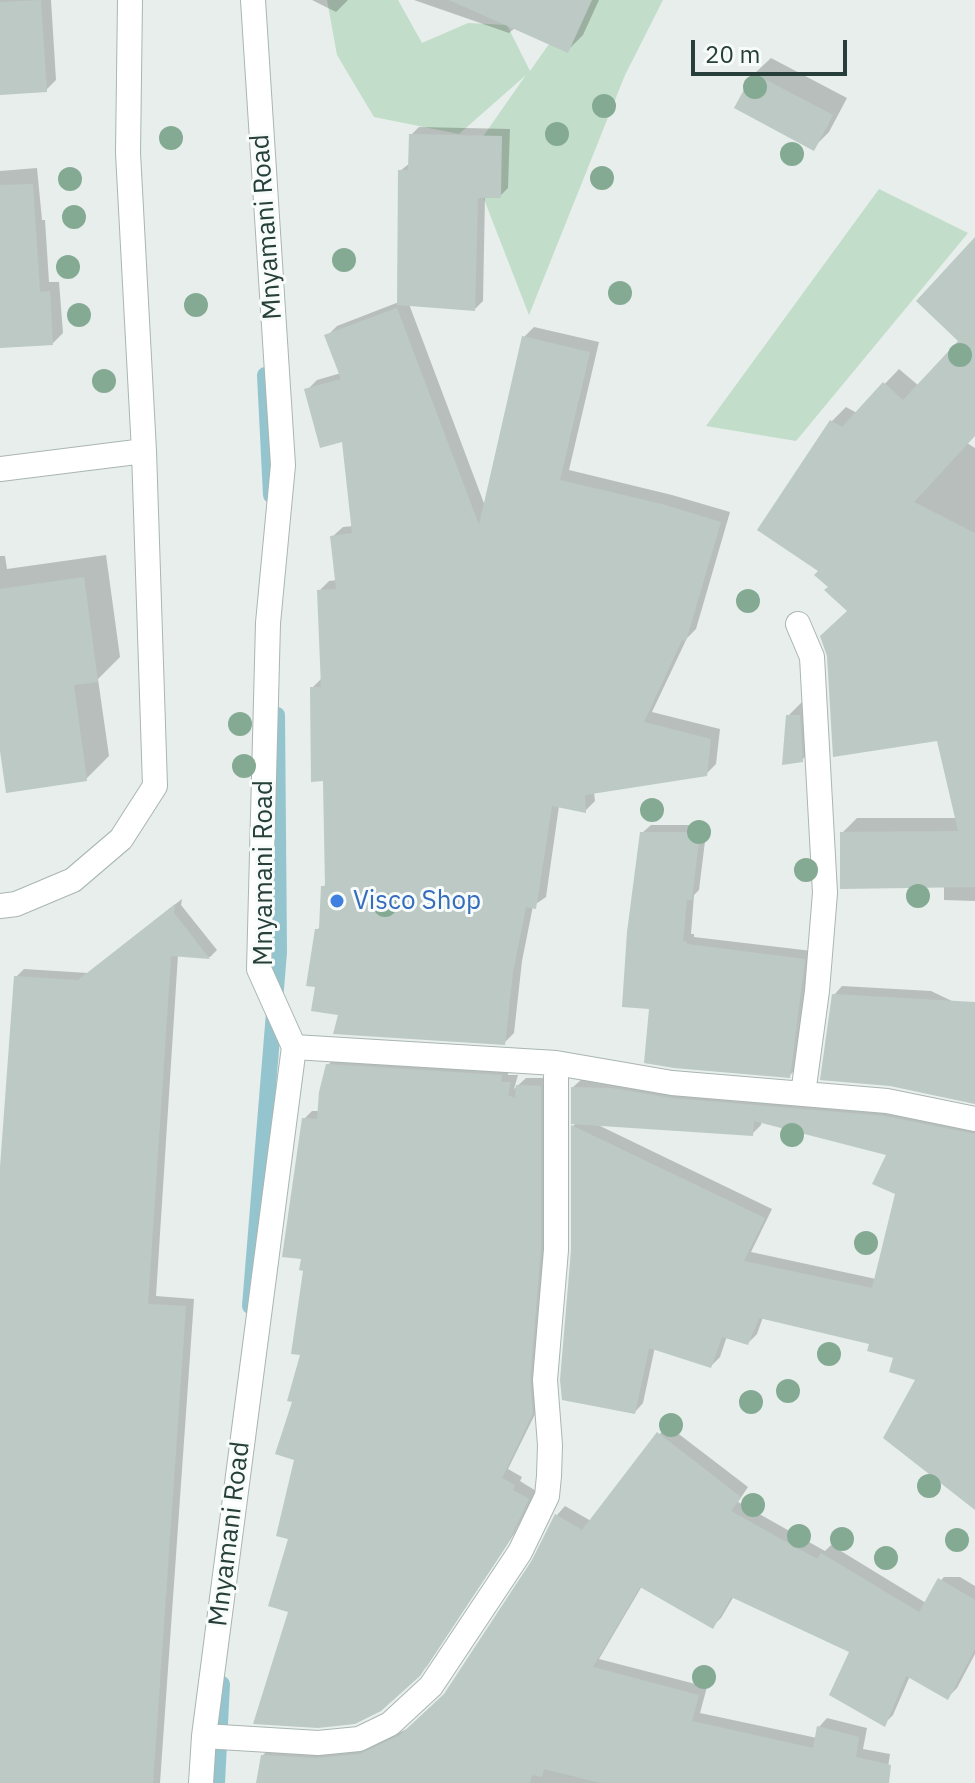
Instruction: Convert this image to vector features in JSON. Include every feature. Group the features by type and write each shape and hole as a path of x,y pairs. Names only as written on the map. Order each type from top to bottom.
{"street":[{"path":"0,906 16,904 73,880 121,839 155,786 144,451 128,153 130,0"},
{"name":"Mnyamani Road","path":"201,1783 204,1736 294,1047 259,969 268,623 283,465 253,0"},
{"path":"0,469 144,451"},
{"path":"798,624 812,657 825,893 817,991 803,1094"},
{"path":"294,1047 556,1063 672,1083 887,1101 975,1119"},
{"path":"204,1736 318,1743 359,1739 390,1724 431,1686 520,1552 547,1496 549,1476 545,1380 556,1250 556,1063"}],"green space":[{"path":"327,0 398,0 422,43 468,23 507,25 530,71 580,0 663,0 625,75 529,315 468,158 526,75 459,134 374,117 337,55"},
{"path":"879,189 968,233 796,441 706,426"}],"building":[{"path":"41,0 47,92 0,95 0,2"},
{"path":"449,0 592,0 568,53"},
{"path":"753,73 833,115 814,151 734,108"},
{"path":"409,134 502,136 501,198 478,198 475,311 397,305 398,170 408,170"},
{"path":"33,184 40,292 50,291 53,345 0,348 0,185"},
{"path":"975,237 975,436 914,502 975,533 975,887 840,889 840,832 958,831 937,741 833,757 827,656 820,636 847,611 824,590 828,587 814,575 818,571 757,530 830,420 842,427 883,382 903,400 958,341 916,301"},
{"path":"397,308 479,525 522,336 590,352 560,480 662,504 721,522 686,641 682,640 644,722 711,739 707,776 585,795 586,813 552,806 536,909 526,907 513,972 505,1045 333,1034 338,1015 311,1011 315,987 306,986 315,929 319,929 321,886 325,886 323,781 311,782 310,687 321,687 317,590 336,589 330,536 352,533 342,442 320,448 304,389 341,379 324,335"},
{"path":"84,577 98,682 74,685 87,781 6,793 0,751 0,589"},
{"path":"786,715 800,715 803,762 782,765"},
{"path":"640,832 700,832 692,900 687,900 683,941 805,959 790,1078 644,1063 649,1009 622,1007 627,932"},
{"path":"175,904 174,913 210,959 171,956 148,1304 186,1306 153,1783 0,1783 0,1167 14,976 78,980"},
{"path":"832,994 975,1002 975,1104 890,1086 820,1080"},
{"path":"326,1064 502,1075 501,1082 511,1082 508,1095 515,1098 516,1085 541,1086 541,1249 530,1379 533,1413 502,1478 515,1485 513,1490 529,1499 507,1545 420,1676 381,1711 355,1724 318,1728 253,1724 288,1612 268,1606 288,1539 276,1536 294,1460 275,1454 292,1402 287,1401 300,1355 291,1354 303,1271 299,1270 301,1259 282,1257 302,1118 317,1119"},
{"path":"571,1087 611,1088 671,1098 885,1116 975,1134 975,1510 883,1438 915,1380 889,1372 893,1358 867,1351 869,1344 759,1318 748,1345 722,1337 711,1368 649,1348 635,1414 562,1400 560,1380 571,1250 571,1125 765,1218 744,1261 872,1288 895,1194 872,1184 886,1155 754,1121 753,1136 571,1124"},
{"path":"657,1432 741,1497 731,1511 817,1559 821,1553 919,1612 938,1578 975,1600 975,1649 948,1700 906,1676 885,1727 829,1695 849,1652 731,1597 713,1629 640,1587 593,1667 699,1695 692,1721 813,1748 817,1726 859,1737 856,1757 891,1765 889,1783 601,1783 544,1769 542,1777 532,1775 530,1783 256,1783 261,1755 317,1758 360,1754 400,1735 444,1694 532,1560 555,1514 582,1530"}],"waterway":[{"path":"265,375 271,495"},
{"path":"250,1306 279,952 277,715"},
{"path":"217,1783 222,1684"}],"place":[{"name":"Visco Shop","path":"337,901"}]}
